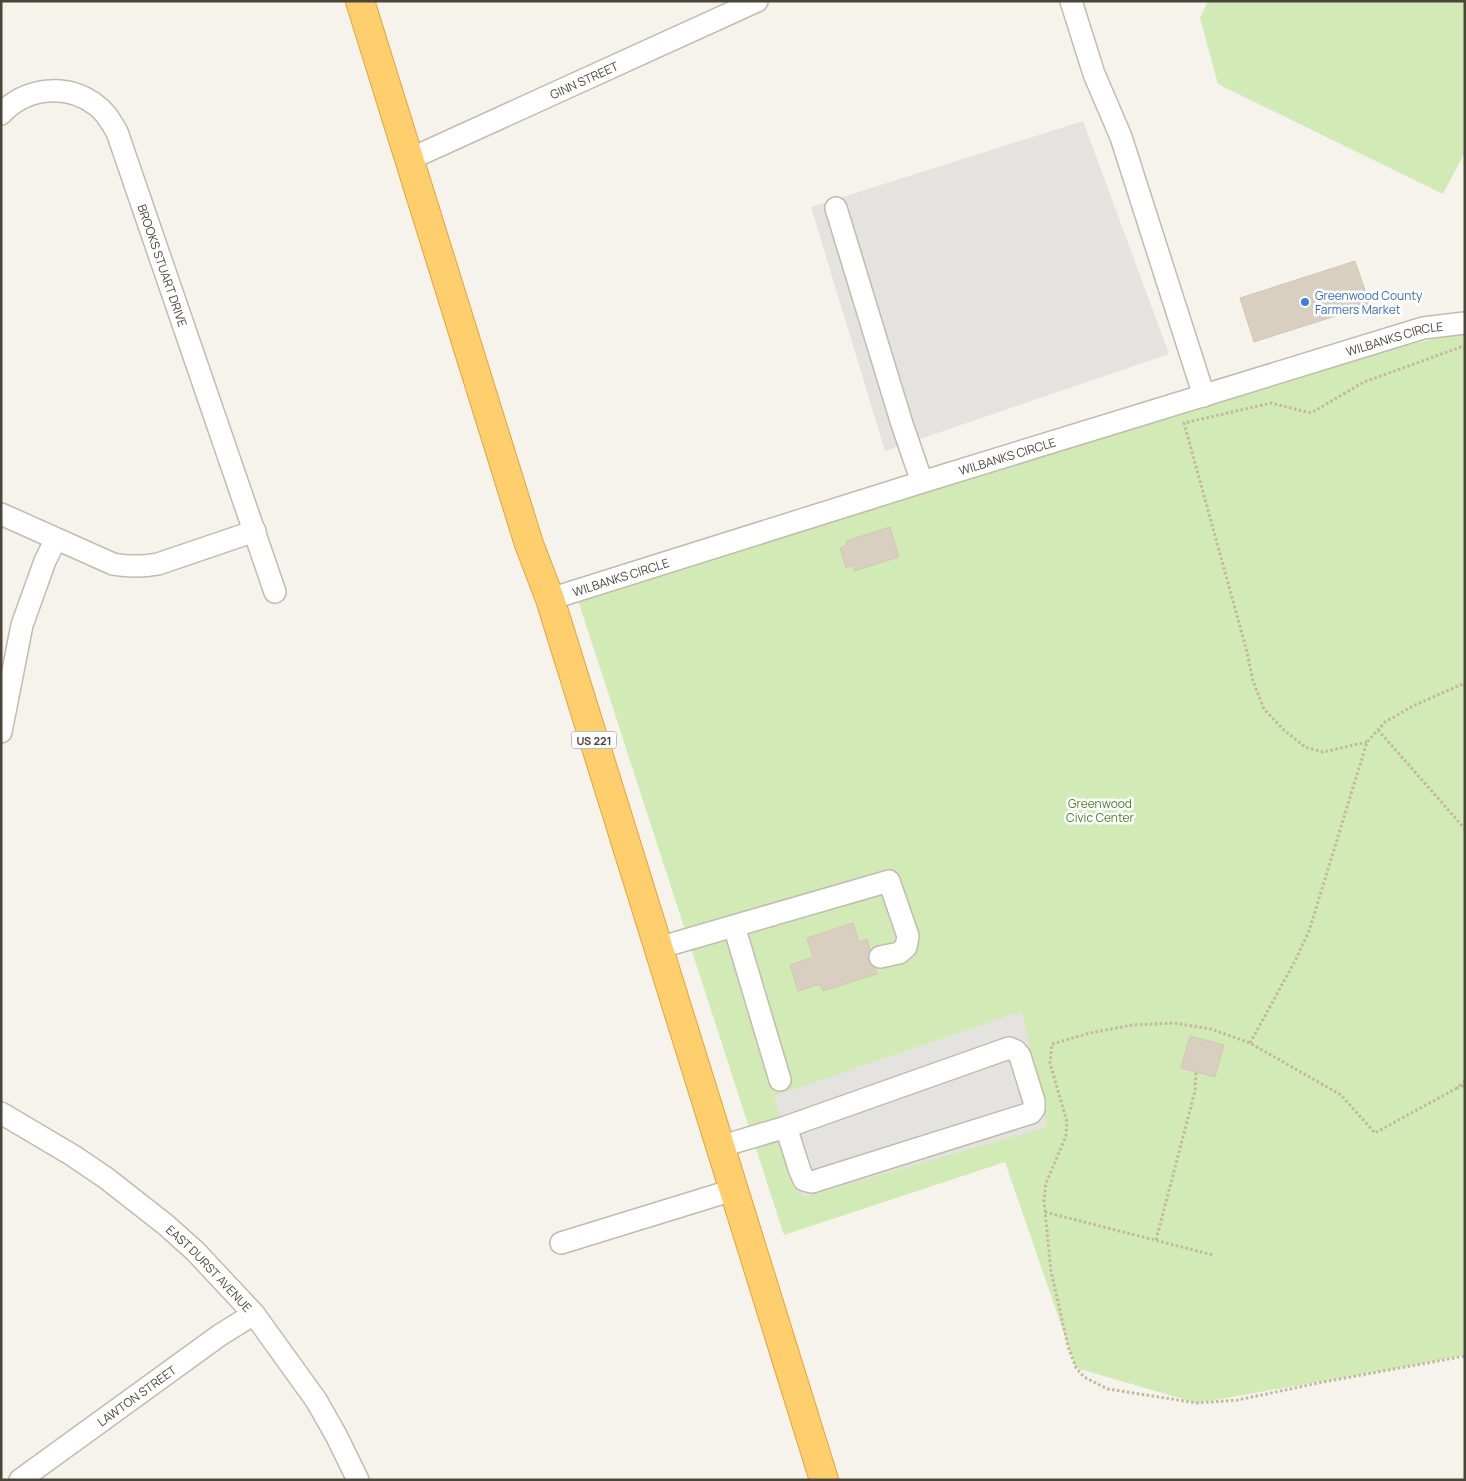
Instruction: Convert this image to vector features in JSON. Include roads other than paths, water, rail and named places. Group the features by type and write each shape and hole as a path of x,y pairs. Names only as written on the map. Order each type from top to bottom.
{"highway":[{"name":"US 221","path":"360,1 529,544 550,599 824,1480"}],"street":[{"name":"GINN STREET","path":"410,159 757,1"},
{"path":"1071,1 1094,74 1121,136 1204,396"},
{"name":"BROOKS STUART DRIVE","path":"1,114 14,102 29,94 43,90 58,90 78,94 95,104 110,120 120,142 275,592"},
{"path":"836,208 902,424 922,482"},
{"name":"WILBANKS CIRCLE","path":"550,599 1423,328 1465,323"},
{"path":"1,514 113,564 127,567 158,564 255,532"},
{"path":"1,732 22,625 45,561 56,539"},
{"path":"658,948 889,881 908,936 906,947 899,953 880,958"},
{"path":"734,926 780,1080"},
{"path":"719,1147 786,1127 1009,1048 1016,1051 1020,1056 1034,1101 1034,1109 1031,1113 812,1182 804,1180 786,1127"},
{"name":"EAST DURST AVENUE","path":"1,1113 72,1155 137,1201 195,1251 254,1314 316,1400 358,1480"},
{"path":"561,1243 733,1190"},
{"name":"LAWTON STREET","path":"20,1480 220,1335 254,1314"}],"place":[{"name":"Greenwood County Farmers Market","path":"1305,302"}],"park label":[{"name":"Greenwood Civic Center","path":"1100,810"}]}
